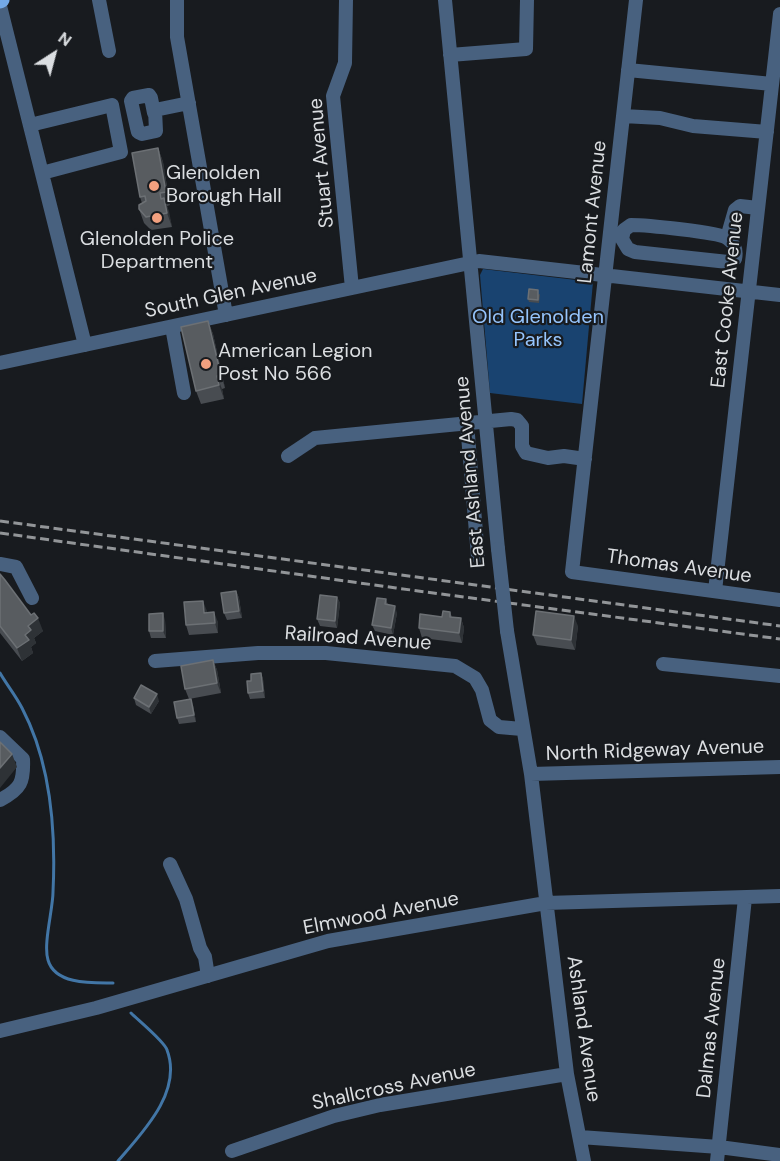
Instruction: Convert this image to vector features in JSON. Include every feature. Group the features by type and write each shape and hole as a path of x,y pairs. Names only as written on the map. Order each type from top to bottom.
{"street":[{"path":"99,0 109,51"},
{"path":"177,0 177,37 226,315"},
{"name":"Stuart Avenue","path":"346,0 345,63 333,96 352,288"},
{"name":"East Ashland Avenue","path":"445,0 507,631 531,774 546,903"},
{"path":"450,55 526,49 527,0"},
{"name":"Lamont Avenue","path":"572,572 606,274 616,234 623,116 636,0"},
{"path":"0,6 85,345"},
{"name":"East Cooke Avenue","path":"716,591 780,14"},
{"path":"628,70 772,84"},
{"path":"154,112 158,108 189,103"},
{"path":"30,125 112,105 121,152 42,173"},
{"path":"623,116 660,118 693,126 767,132"},
{"path":"727,238 735,210 740,206 758,208"},
{"path":"636,225 727,238 735,247 736,252 735,259 728,262 635,252 628,249 616,234 627,227 636,225"},
{"path":"736,252 753,254"},
{"name":"South Glen Avenue","path":"0,363 488,260 780,295"},
{"path":"172,327 184,393"},
{"path":"288,456 315,438 511,419 520,422 522,426 523,450 529,455 585,459"},
{"path":"466,423 478,557"},
{"path":"0,564 16,567 32,598"},
{"name":"Thomas Avenue","path":"572,572 780,600"},
{"name":"Railroad Avenue","path":"155,661 258,653 326,653 455,666 475,678 482,690 490,720 499,728 522,729"},
{"path":"663,664 780,676"},
{"path":"0,737 23,759 23,776 19,787 0,800"},
{"name":"North Ridgeway Avenue","path":"531,774 780,767"},
{"path":"170,864 186,899 200,948 205,957 208,976"},
{"name":"Elmwood Avenue","path":"0,1031 96,1008 328,941 546,903 780,896"},
{"name":"Dalmas Avenue","path":"718,1154 745,898"},
{"name":"Ashland Avenue","path":"546,903 567,1074 584,1161"},
{"name":"Shallcross Avenue","path":"232,1151 334,1116 567,1074"},
{"path":"580,1137 718,1154 780,1155"}],"green space":[{"name":"Old Glenolden Parks","path":"483,269 593,282 582,404 490,393 480,275"}],"building":[{"name":"Glenolden Borough Hall","path":"158,148 166,192 160,193 161,199 164,198 167,213 146,217 139,209 139,205 146,201 145,196 140,197 132,153"},
{"path":"529,289 538,290 538,300 528,299"},
{"name":"American Legion Post No 566","path":"208,321 221,375 217,376 219,385 196,391 181,327"},
{"path":"0,574 31,615 34,613 38,618 28,626 31,630 25,635 29,640 17,648 0,626"},
{"path":"236,591 239,611 224,613 221,593"},
{"path":"320,595 337,597 335,621 317,619"},
{"path":"377,598 386,599 385,604 395,606 391,628 372,625"},
{"path":"203,601 204,613 214,612 215,623 186,625 184,602"},
{"path":"443,611 450,612 450,617 461,618 459,633 419,628 420,614 442,617"},
{"path":"536,611 574,616 571,640 533,635"},
{"path":"163,613 163,631 149,631 149,614"},
{"path":"213,660 217,683 185,689 181,666"},
{"path":"261,673 263,691 248,693 247,681 251,681 251,674"},
{"path":"141,685 157,694 149,707 134,698"},
{"path":"191,699 194,715 177,718 174,702"},
{"path":"0,742 12,754 0,768"}],"waterway":[{"path":"0,673 20,704 32,729 40,751 50,798 54,869 53,899 47,936 48,960 52,968 66,978 85,982 113,983"},
{"path":"118,1161 158,1111 169,1081 170,1066 165,1046 131,1013"}],"railway":[{"path":"0,521 780,626"},
{"path":"0,533 780,639"}],"place":[{"name":"Glenolden Borough Hall","path":"154,186"},
{"name":"Glenolden Police Department","path":"157,218"},
{"name":"American Legion Post No 566","path":"206,364"}]}
